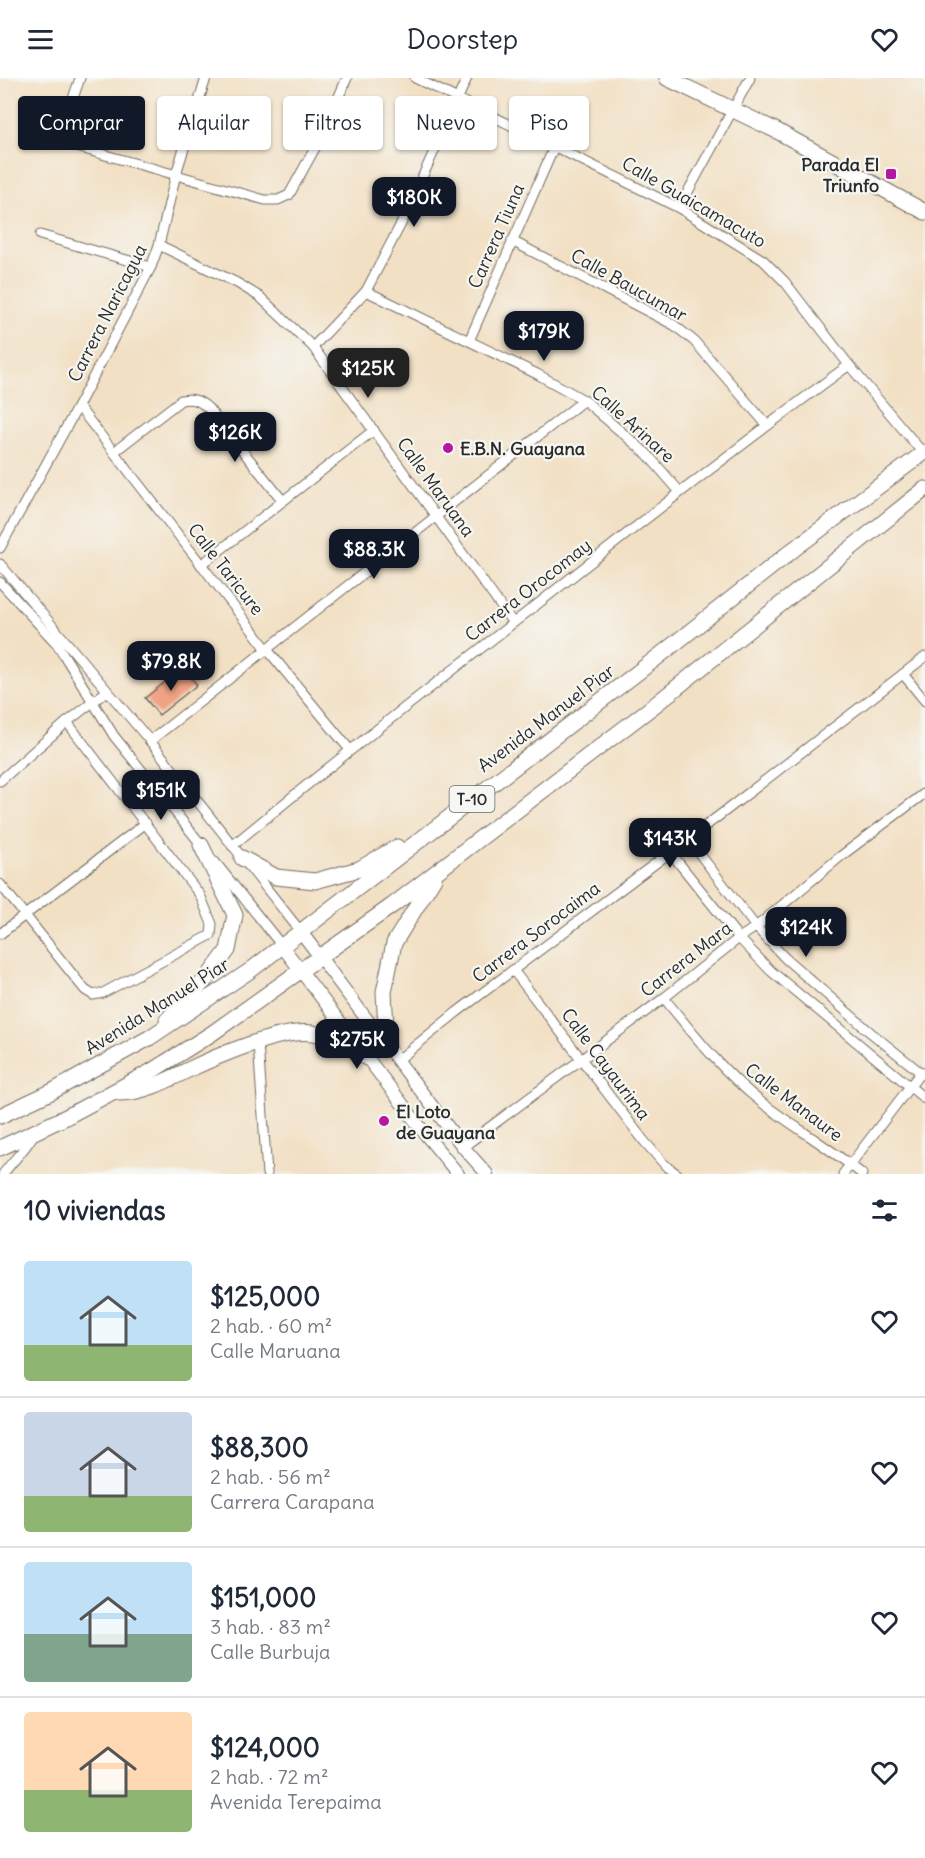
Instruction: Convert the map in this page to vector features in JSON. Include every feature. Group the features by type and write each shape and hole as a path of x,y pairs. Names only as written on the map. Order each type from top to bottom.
{"main road":[{"path":"667,78 777,131 925,212"},
{"name":"Avenida Manuel Piar","path":"0,1116 52,1091 149,1038 203,1003 301,932 803,542 924,453"},
{"name":"T-10","path":"0,1148 150,1072 211,1034 320,957 441,869 656,704 925,489"},
{"path":"237,852 276,877 315,881 359,869 435,828"},
{"path":"149,1038 208,977 228,950 235,915 201,845"},
{"path":"387,1046 384,992 394,943 441,869"},
{"path":"111,1093 127,1093 161,1083 201,1064 279,1036 311,1033 339,1040 367,1058"}],"street":[{"path":"80,78 65,126 66,135 77,147 265,200 278,200 289,195 320,139 347,78"},
{"name":"Carrera Naricagua","path":"0,548 151,267 159,245 176,174 206,78"},
{"name":"Calle Guaicamacuto","path":"415,78 450,96"},
{"path":"458,96 467,78"},
{"path":"679,208 750,78"},
{"path":"313,347 366,291 403,220 434,150"},
{"name":"Carrera Tiuna","path":"469,341 553,150"},
{"name":"Calle Guaicamacuto","path":"565,150 679,208 763,260 785,282 849,365 924,453"},
{"path":"40,235 151,267"},
{"name":"Calle Baucumar","path":"512,241 674,325 694,341 766,425"},
{"name":"Calle Maruana","path":"159,245 237,283 260,297 313,347 513,623"},
{"name":"Calle Arinare","path":"366,291 537,374 584,400 647,454 680,492"},
{"name":"Carrera Orocomay","path":"237,852 350,750 766,425 849,365"},
{"path":"114,452 181,400 191,399 201,402 208,408 283,501"},
{"path":"150,741 584,400"},
{"name":"Calle Taricure","path":"78,406 266,648 350,750"},
{"path":"201,565 374,430"},
{"path":"0,564 150,741 301,932 463,1147 486,1174"},
{"path":"0,582 57,644 114,736 301,970 458,1174"},
{"name":"Carrera Sorocaima","path":"398,1060 925,657"},
{"path":"903,674 925,701"},
{"path":"0,781 67,722 107,691"},
{"path":"0,884 85,990 93,995 103,993 211,935 212,924 200,895 67,722"},
{"name":"Carrera Mara","path":"463,1147 664,998 756,927 841,856 925,793"},
{"path":"0,934 146,823"},
{"path":"688,839 756,927 785,958 870,1032 923,1074 908,1086 843,1174"},
{"path":"670,852 740,938 771,971 925,1099"},
{"name":"Calle Cayaurima","path":"513,970 644,1141 665,1165 677,1174"},
{"name":"Calle Manaure","path":"664,998 710,1055 731,1076 760,1101 862,1174"},
{"path":"258,1043 267,1174"},
{"name":"T-10","path":"3,1174 12,1161 29,1145 35,1132"}],"building":[{"path":"183,668 197,685 159,715 145,698"}],"place":[{"name":"Parada El Triunfo","path":"891,174"},
{"name":"E.B.N. Guayana","path":"448,448"},
{"name":"El Loto de Guayana","path":"384,1121"}]}
